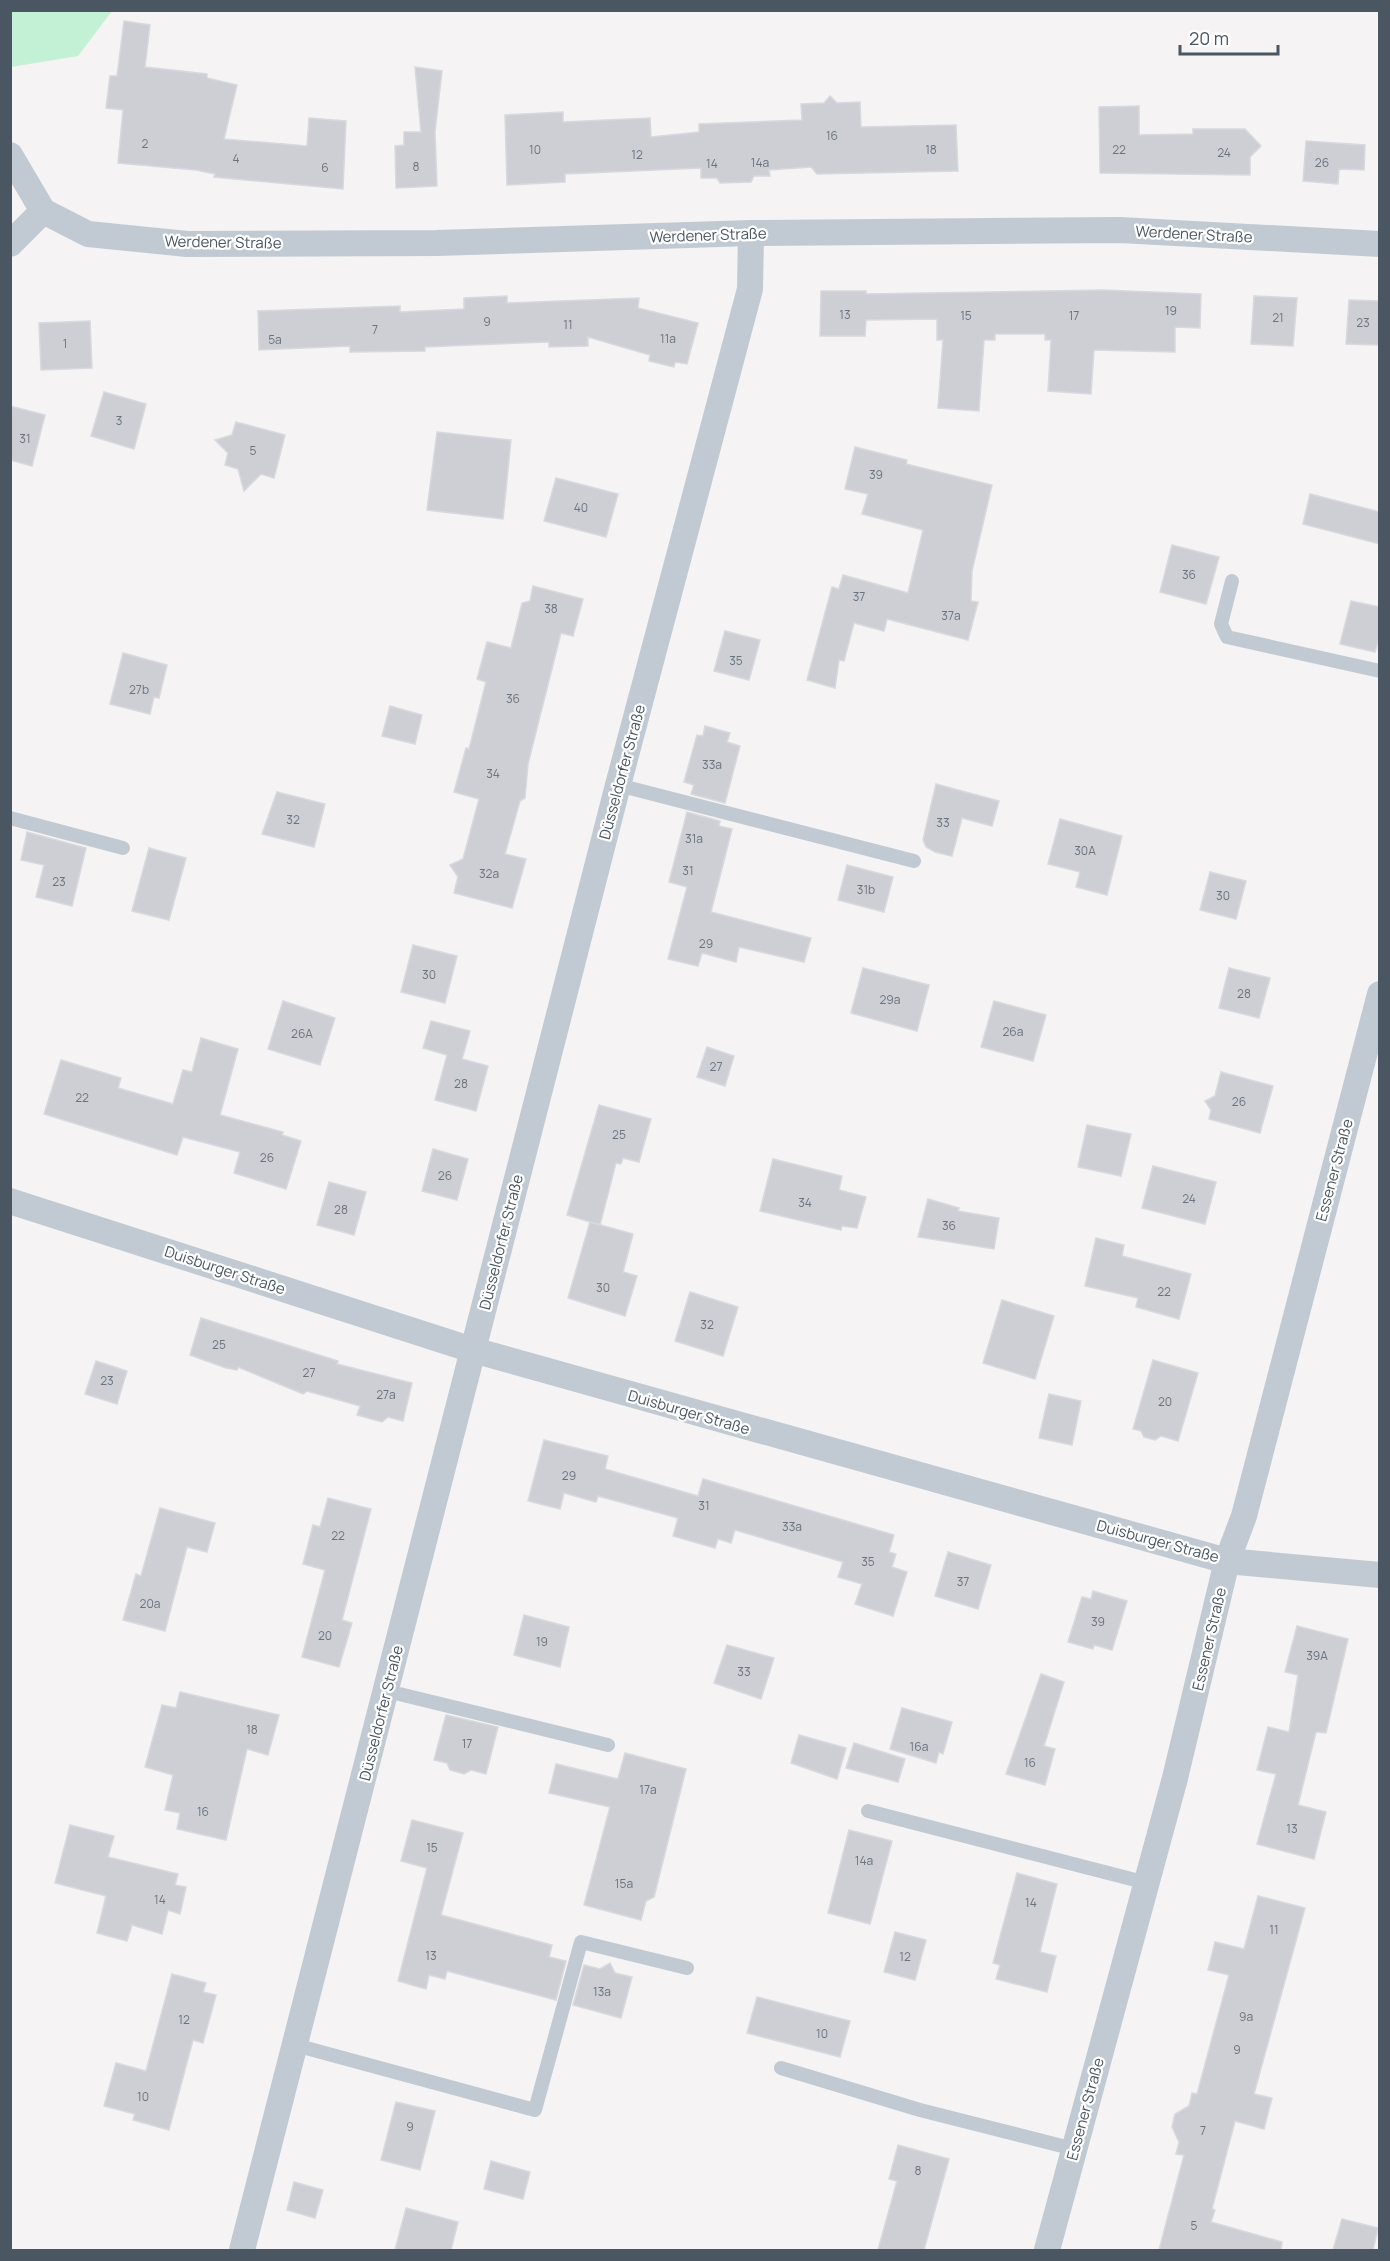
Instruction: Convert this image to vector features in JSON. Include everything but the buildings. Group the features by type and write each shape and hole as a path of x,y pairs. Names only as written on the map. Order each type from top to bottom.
{"street":[{"path":"10,155 43,211 10,244"},
{"name":"Werdener Straße","path":"43,211 88,234 188,244 437,243 751,233 1120,230 1380,244"},
{"name":"Düsseldorfer Straße","path":"242,2250 618,785 750,289 751,233"},
{"name":"Essener Straße","path":"1047,2250 1175,1778 1227,1561 1247,1504 1380,994"},
{"name":"Duisburger Straße","path":"10,1201 472,1350 1227,1561 1380,1575"}],"lane":[{"path":"1232,581 1221,624 1227,637 1380,672"},
{"path":"618,785 914,861"},
{"path":"10,818 123,848"},
{"path":"387,1690 608,1745"},
{"path":"868,1811 1147,1883"},
{"path":"295,2045 535,2110 581,1942 687,1968"},
{"path":"781,2068 920,2110 1074,2150"}],"green space":[{"path":"11,10 112,11 78,56 11,67"}]}
